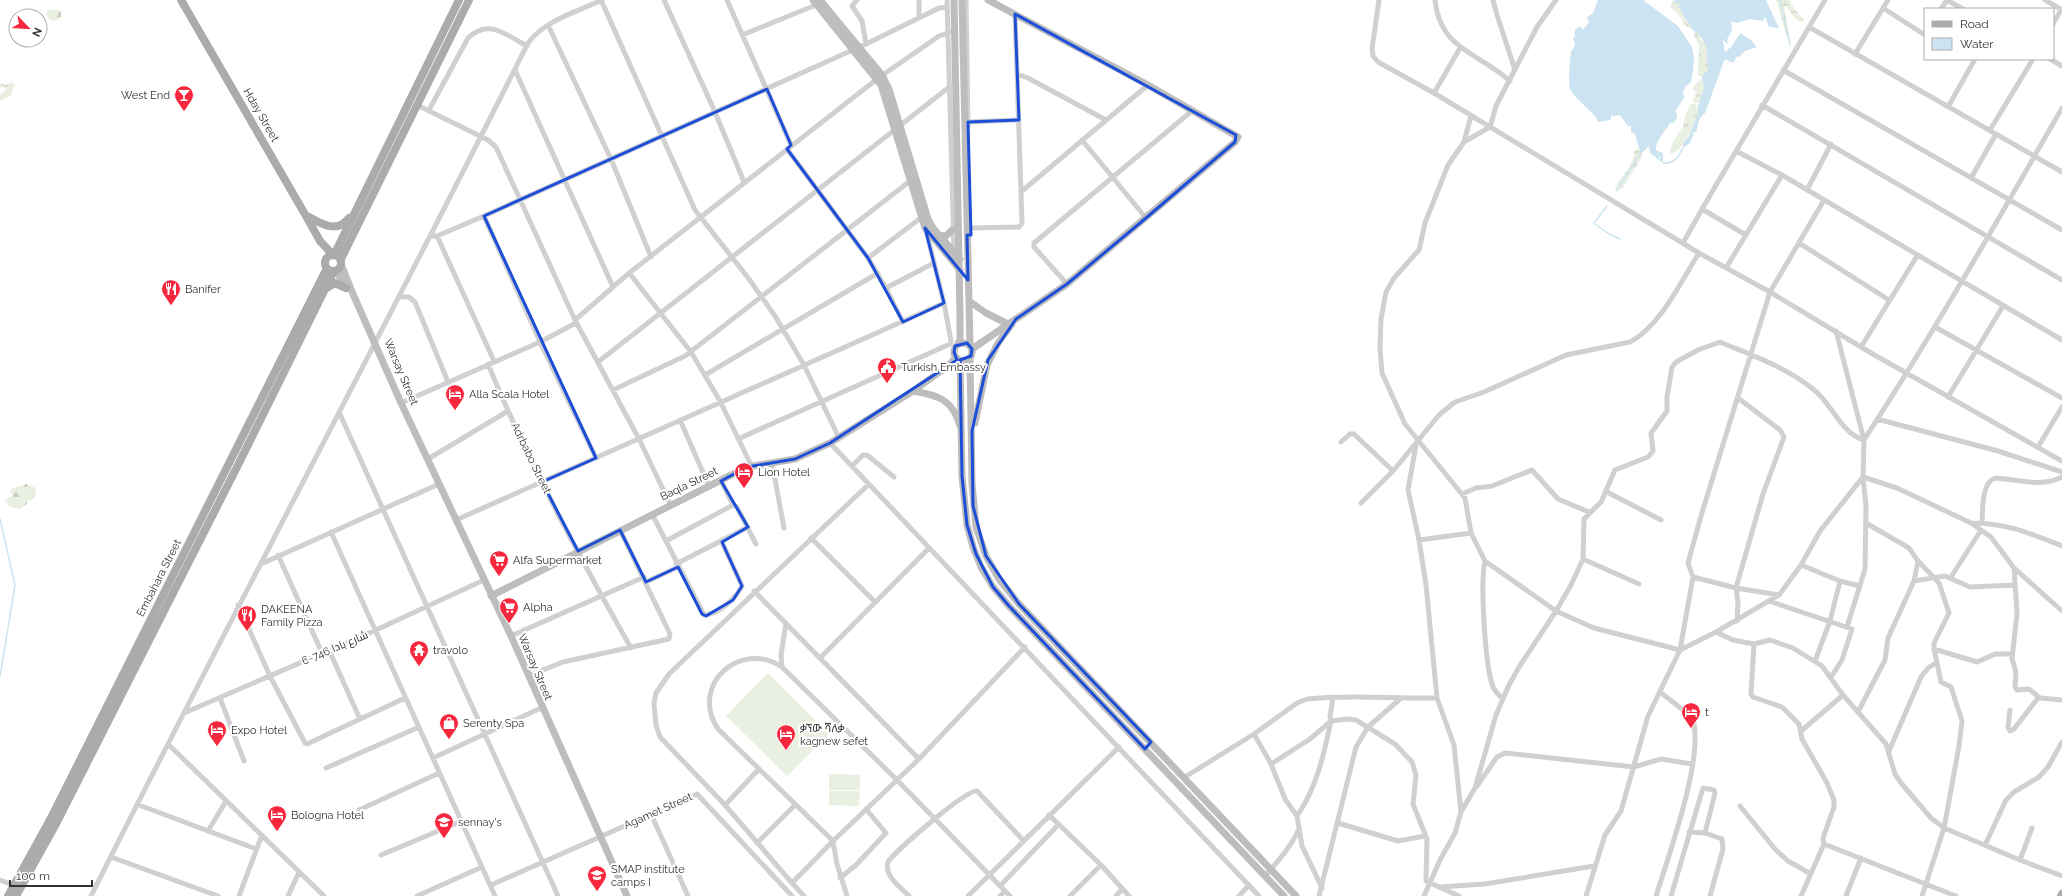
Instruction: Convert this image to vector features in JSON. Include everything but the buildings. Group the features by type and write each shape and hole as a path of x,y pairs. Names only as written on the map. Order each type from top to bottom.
{"main road":[{"name":"Hday Street","path":"181,0 320,241 335,258"},
{"path":"332,270 335,258 354,213 419,84 459,0"},
{"path":"332,270 335,258 417,105 469,0"},
{"path":"954,0 951,32 956,255 960,329 960,339 954,352 958,359 962,433 962,476 966,516 973,547 985,574 1009,606 1284,896"},
{"path":"962,0 969,232 968,279 971,347 972,483 976,527 986,556 999,579 1019,604 1152,742 1296,896"},
{"path":"971,347 1016,319 1067,284 1237,140 1236,135 1193,110 988,0"},
{"path":"816,2 859,47 879,77 882,89 898,126 928,219 938,235 968,267"},
{"path":"898,126 910,181 925,228 968,279"},
{"path":"306,216 331,228 342,225 354,213"},
{"path":"938,235 946,236 952,230"},
{"name":"Warsay Street","path":"335,258 376,342 401,403 511,636 541,708 626,896"},
{"path":"332,270 346,288 353,294"},
{"name":"Embahara Street","path":"8,896 17,887 57,822 237,467 332,270"},
{"name":"Embahara Street","path":"16,896 17,887 50,818 332,270"},
{"path":"324,289 334,284 346,288"},
{"path":"970,301 990,315 1008,324"},
{"path":"972,431 988,360 998,343 1016,319"},
{"path":"958,344 965,342 971,347"},
{"path":"958,359 966,361 970,358"},
{"name":"Baqla Street","path":"491,596 670,504 721,481 751,465 795,459 830,443 913,391 958,359"},
{"path":"913,391 934,395 944,401 954,412 962,433"},
{"path":"1145,749 1152,742"}],"street":[{"path":"91,896 238,605 376,342 434,236 481,136 527,46 536,33 548,25 601,0 661,136 700,219 762,296 804,365 839,438"},
{"path":"664,0 716,112 744,182"},
{"path":"727,0 767,89 789,147 817,190 878,273 903,322"},
{"path":"857,0 852,6 862,21 859,47"},
{"path":"918,0 919,18"},
{"path":"947,0 951,32 948,88 952,230 956,255"},
{"path":"966,0 969,232 1021,226 1022,191 1015,14"},
{"path":"1379,0 1373,56 1378,62 1434,93 1699,253 1770,292 1860,347 1907,372 1948,397 2062,461"},
{"path":"1435,0 1442,28 1460,48 1491,65 1510,81"},
{"path":"1493,0 1496,16 1515,70"},
{"path":"1464,142 1490,127 1496,106 1536,27 1556,0"},
{"path":"1683,243 1762,105 1825,0"},
{"path":"1855,54 1888,0"},
{"path":"1947,0 1961,8"},
{"path":"2045,0 2062,10 2054,22"},
{"path":"742,35 816,2"},
{"path":"434,236 484,216 767,89 939,8 947,7"},
{"path":"1883,8 1924,33"},
{"path":"548,25 611,159 651,257"},
{"path":"429,110 468,38 474,31 487,27 495,29 527,46"},
{"path":"1809,27 2062,172"},
{"path":"401,403 540,342 576,321 613,287 700,219 744,182 879,77 939,36 951,32"},
{"path":"1434,93 1460,48"},
{"path":"1990,130 2032,60"},
{"path":"2052,60 2062,66"},
{"path":"1948,106 1974,61"},
{"path":"515,70 613,287"},
{"path":"1783,70 2062,230"},
{"path":"1017,74 1106,120"},
{"path":"1022,191 1148,85"},
{"path":"598,362 731,256 948,88"},
{"path":"417,105 481,136 492,143 499,152 576,321 639,439 670,504"},
{"path":"1762,105 2062,280"},
{"path":"1864,440 1962,282 1986,236 2062,108"},
{"path":"1067,284 1034,247 1034,243 1114,178 1193,110"},
{"path":"1471,116 1464,142 1448,165 1423,228 1419,250 1396,275 1388,289 1381,319 1380,349 1382,373 1399,413 1417,443 1462,494 1466,502 1471,533 1485,561 1556,611 1594,628 1680,650 1737,621 1778,595 1801,564 1820,531 1863,477"},
{"path":"968,122 1019,120"},
{"path":"1971,178 1996,134"},
{"path":"1082,140 1146,218"},
{"path":"1807,190 1831,144"},
{"path":"1736,150 1782,175 1917,256 2062,340"},
{"path":"1726,268 1782,175"},
{"path":"613,390 691,352 910,181"},
{"path":"1586,896 1594,866 1605,835 1622,811 1642,733 1680,650 1693,577 1688,563 1770,292 1824,200"},
{"path":"1702,209 1746,235"},
{"path":"484,216 540,342 596,458"},
{"path":"868,258 922,217"},
{"path":"738,439 948,346 951,341 944,303 925,228"},
{"path":"434,236 494,361"},
{"path":"1799,243 1890,300"},
{"path":"1361,503 1393,471 1435,419 1455,402 1484,392 1566,355 1630,342 1636,339 1656,319 1699,253"},
{"path":"1860,347 1917,256"},
{"path":"886,288 934,263"},
{"path":"705,375 878,273"},
{"path":"630,274 691,352 720,401 751,465"},
{"path":"400,297 409,298 415,302 448,382"},
{"path":"456,520 639,439 720,401 944,303"},
{"path":"1948,397 2003,306"},
{"path":"1934,327 2062,398"},
{"path":"1836,331 1864,440 1863,477 1866,523 1864,534 1865,569 1846,627"},
{"path":"1476,788 1490,734 1512,676 1556,611 1571,585 1582,560 1584,519 1589,512 1602,502 1615,470 1651,455 1654,446 1651,433 1656,424 1667,414 1670,375 1672,367 1676,362 1715,342 1720,342 1752,355 1790,373 1814,389 1822,396 1851,435 1864,440"},
{"name":"Adrbabo Street","path":"488,364 508,411 542,482 602,597 631,648"},
{"path":"1737,621 1738,604 1736,588 1763,494 1784,437 1780,430 1738,398"},
{"path":"2038,448 2062,407"},
{"path":"428,459 508,411"},
{"path":"339,412 558,896"},
{"path":"1877,419 1998,452 2062,472"},
{"path":"680,420 709,486"},
{"path":"1341,442 1350,434 1354,434 1393,471"},
{"path":"830,443 1025,647 1259,896"},
{"path":"1417,443 1408,490 1419,540 1426,585 1437,698 1454,745 1461,812"},
{"path":"852,466 863,455 867,455 894,477"},
{"path":"772,462 784,528"},
{"path":"1462,494 1476,488 1492,486 1532,470 1558,499 1589,512"},
{"path":"1863,477 1897,488 1971,523 1998,545 2014,568 2062,611"},
{"path":"1982,523 1986,488 1991,479 1995,478 2036,482 2050,481 2062,477"},
{"path":"721,481 733,505 737,507 756,544"},
{"path":"260,564 439,484"},
{"path":"804,896 725,805 660,737 656,725 654,703 656,693 669,674 754,591 869,484"},
{"path":"1607,492 1662,520"},
{"path":"666,541 733,505"},
{"path":"652,514 677,566 704,615 727,604 738,593 742,584 722,542"},
{"path":"1866,523 1902,543 1934,577 1942,589 1950,613 1936,637 1934,649 1941,682 1951,687 1962,721 1944,828 1922,896"},
{"path":"1971,523 2009,526 2062,546"},
{"path":"511,636 677,566 748,527"},
{"path":"528,676 558,664 667,640 670,636 645,580 620,530"},
{"path":"1951,577 1981,530"},
{"path":"331,532 495,896"},
{"path":"1419,540 1471,533"},
{"path":"810,538 875,602"},
{"path":"820,658 929,548"},
{"path":"278,555 322,653"},
{"path":"1582,560 1639,584"},
{"path":"1485,561 1482,575 1487,647 1493,688 1503,699"},
{"path":"1858,712 1885,660 1888,638 1914,581 1918,561"},
{"path":"1801,564 1840,581 1860,586"},
{"path":"2014,568 2016,633 2012,662 2016,672 2016,688 2029,690 2038,698 2062,700"},
{"path":"1693,577 1736,588 1778,595"},
{"path":"1914,581 1934,577 1951,577 1970,587 2015,586"},
{"name":"شارع بادا 746-6","path":"184,713 376,630 484,580"},
{"path":"1815,661 1830,621 1840,581"},
{"path":"754,591 918,759"},
{"path":"1769,601 1830,621 1852,630 1842,660 1831,677"},
{"path":"238,605 270,676 305,743 308,744 405,698"},
{"path":"782,668 781,655 786,623"},
{"path":"1716,632 1733,640 1754,644 1770,640 1793,648 1815,661 1822,666 1843,695 1886,744 1895,774 1931,818 1944,828 2062,876"},
{"path":"1754,644 1751,694 1754,697 1782,707 1795,719 1801,731 1802,739 1827,783 1834,800 1834,807 1823,838 1824,844 1801,896"},
{"path":"792,883 918,759 1025,647"},
{"path":"1934,649 1977,662 1995,654 2012,654"},
{"path":"329,650 360,719"},
{"path":"847,896 840,878 833,841 718,729 713,722 710,711 711,691 721,673 728,667 743,660 756,659 770,660 782,668 897,780 1010,896"},
{"path":"1889,751 1921,677 1928,668 1936,663"},
{"path":"1656,896 1676,829 1692,764 1695,738 1692,717 1660,692"},
{"path":"1801,731 1843,695"},
{"path":"220,698 244,760"},
{"path":"1297,816 1304,805 1319,772 1331,721 1330,717 1333,698"},
{"path":"1185,777 1254,734 1297,703 1307,699 1437,698"},
{"path":"2010,710 2008,727 2010,732 2038,698"},
{"path":"1319,896 1338,823 1351,763 1358,741 1368,727 1400,699"},
{"path":"433,758 541,708"},
{"path":"1271,764 1299,747 1331,721 1352,719 1395,744 1412,762 1416,774 1413,804 1427,842 1425,878 1430,883 1459,896"},
{"path":"326,768 419,727"},
{"path":"1254,734 1271,764 1285,799 1297,816 1304,850 1322,888"},
{"path":"1985,845 2006,800 2014,792 2039,777 2048,767 2062,742"},
{"path":"168,744 324,896"},
{"path":"969,896 1023,840 1119,747"},
{"path":"1424,896 1455,833 1461,812 1497,757 1505,753 1634,767 1661,759 1692,764"},
{"path":"725,805 759,769"},
{"path":"359,810 439,773"},
{"path":"1671,896 1703,788 1714,790 1715,793 1705,833"},
{"path":"909,896 892,878 887,867 888,862 934,819 973,790 976,791 1023,840"},
{"name":"Agamet Street","path":"491,885 694,794 700,796 792,896"},
{"path":"208,831 226,801"},
{"path":"138,805 256,849"},
{"path":"757,843 796,805"},
{"path":"1740,806 1775,849 1788,861 1811,874"},
{"path":"840,878 856,865 886,833 866,809"},
{"path":"651,814 688,896"},
{"path":"1049,815 1101,865 1129,896"},
{"path":"381,855 462,821"},
{"path":"1338,823 1398,842 1426,836"},
{"path":"1000,886 1059,824"},
{"path":"1265,876 1275,863 1288,851 1300,828"},
{"path":"2020,860 2032,828"},
{"path":"1689,832 1705,833 1722,839 1723,844 1710,896"},
{"path":"239,896 262,835"},
{"path":"1824,844 1956,896"},
{"path":"111,857 218,896"},
{"path":"1846,896 1861,858"},
{"path":"1070,896 1101,865"},
{"path":"1439,887 1485,884 1594,866"},
{"path":"417,896 482,867"},
{"path":"288,896 299,872"},
{"path":"0,880 17,887"},
{"path":"1238,896 1249,885"},
{"path":"1116,896 1122,889"},
{"path":"1000,896 1005,891"}],"highlighted area":[{"path":"1015,14 1236,135 1235,142 1146,218 1067,284 1016,319 988,360 972,431 973,506 986,556 1019,604 1151,742 1145,749 1009,606 993,587 976,554 967,525 962,476 960,360 971,356 972,349 967,343 955,346 954,352 957,360 830,443 795,459 747,467 721,481 748,527 722,542 742,586 733,600 706,616 702,614 678,567 646,582 620,530 578,551 542,482 596,458 484,216 767,89 791,145 787,149 868,258 903,322 944,303 925,228 968,280 967,235 971,235 968,122 1019,120"}],"green space":[{"path":"1673,0 1680,4 1684,16 1694,29 1691,29 1683,24 1682,18 1670,7"},
{"path":"1776,0 1790,0 1794,9 1804,20 1802,22 1797,20 1786,6 1784,7 1790,38 1787,37"},
{"path":"49,9 61,11 61,18 56,21 50,20 48,17"},
{"path":"1694,31 1698,34 1703,43 1703,39 1709,60 1708,71 1701,77 1698,73 1699,45 1694,36"},
{"path":"1702,78 1704,79 1704,88 1698,103 1694,103 1693,99 1695,94 1698,94 1693,90 1693,87"},
{"path":"12,82 16,86 13,87 11,95 0,101 0,95 6,90 3,86 0,88 0,84 2,83 6,85"},
{"path":"1691,104 1696,104 1698,108 1696,121 1682,145 1672,154 1670,153 1672,144 1683,126 1686,113"},
{"path":"1638,148 1639,151 1643,152 1642,157 1623,187 1617,192 1615,190 1617,185 1629,168 1634,152"},
{"path":"28,484 27,487 32,486 35,488 36,494 34,498 29,501 27,500 27,504 20,509 10,507 5,500 13,495 10,493 11,489"},
{"path":"768,673 829,734 787,776 726,716"},
{"path":"829,774 860,775 860,790 829,790"},
{"path":"829,791 860,791 859,806 829,805"}],"water":[{"path":"1598,0 1643,0 1678,26 1692,47 1694,57 1691,82 1685,87 1683,92 1684,98 1676,110 1677,118 1673,123 1670,123 1657,143 1656,150 1663,153 1663,161 1659,155 1659,160 1650,153 1649,146 1643,152 1640,152 1635,134 1631,132 1631,126 1628,126 1620,115 1611,116 1611,120 1598,122 1594,115 1576,98 1570,89 1570,60 1571,52 1575,45 1573,38 1575,37 1575,30 1580,26 1583,30 1589,22 1587,17 1593,13"},
{"path":"1674,0 1766,0 1779,28 1769,27 1765,17 1763,21 1750,19 1737,23 1731,21 1732,30 1727,40 1729,45 1723,40 1725,52 1732,46 1740,33 1751,40 1757,47 1745,51 1740,56 1736,57 1734,62 1730,62 1726,59 1724,61 1705,113 1700,118 1696,132 1694,132 1690,143 1684,147 1683,144 1689,136 1698,113 1698,105 1704,88 1702,76 1708,70 1707,50 1704,42 1695,31 1694,32 1680,8 1678,8 1680,4 1675,3"}],"waterway":[{"path":"1780,0 1790,44"},
{"path":"1658,158 1664,163 1671,162 1677,158 1684,146"},
{"path":"1617,190 1641,152"},
{"path":"1607,206 1594,223 1609,234 1620,239"},
{"path":"0,519 15,585 0,677"}],"place":[{"name":"West End","path":"184,112"},
{"name":"Banifer","path":"171,306"},
{"name":"Turkish Embassy","path":"887,384"},
{"name":"Alla Scala Hotel","path":"455,411"},
{"name":"Lion Hotel","path":"744,489"},
{"name":"Alfa Supermarket","path":"499,577"},
{"name":"Alpha","path":"509,624"},
{"name":"DAKEENA Family Pizza","path":"247,632"},
{"name":"travolo","path":"419,667"},
{"name":"t","path":"1691,729"},
{"name":"Serenty Spa","path":"449,740"},
{"name":"Expo Hotel","path":"217,747"},
{"name":"ቃኘው ሻለቃ kagnew sefet","path":"786,751"},
{"name":"Bologna Hotel","path":"277,832"},
{"name":"sennay's","path":"444,839"},
{"name":"SMAP institute camps I","path":"597,892"}]}
